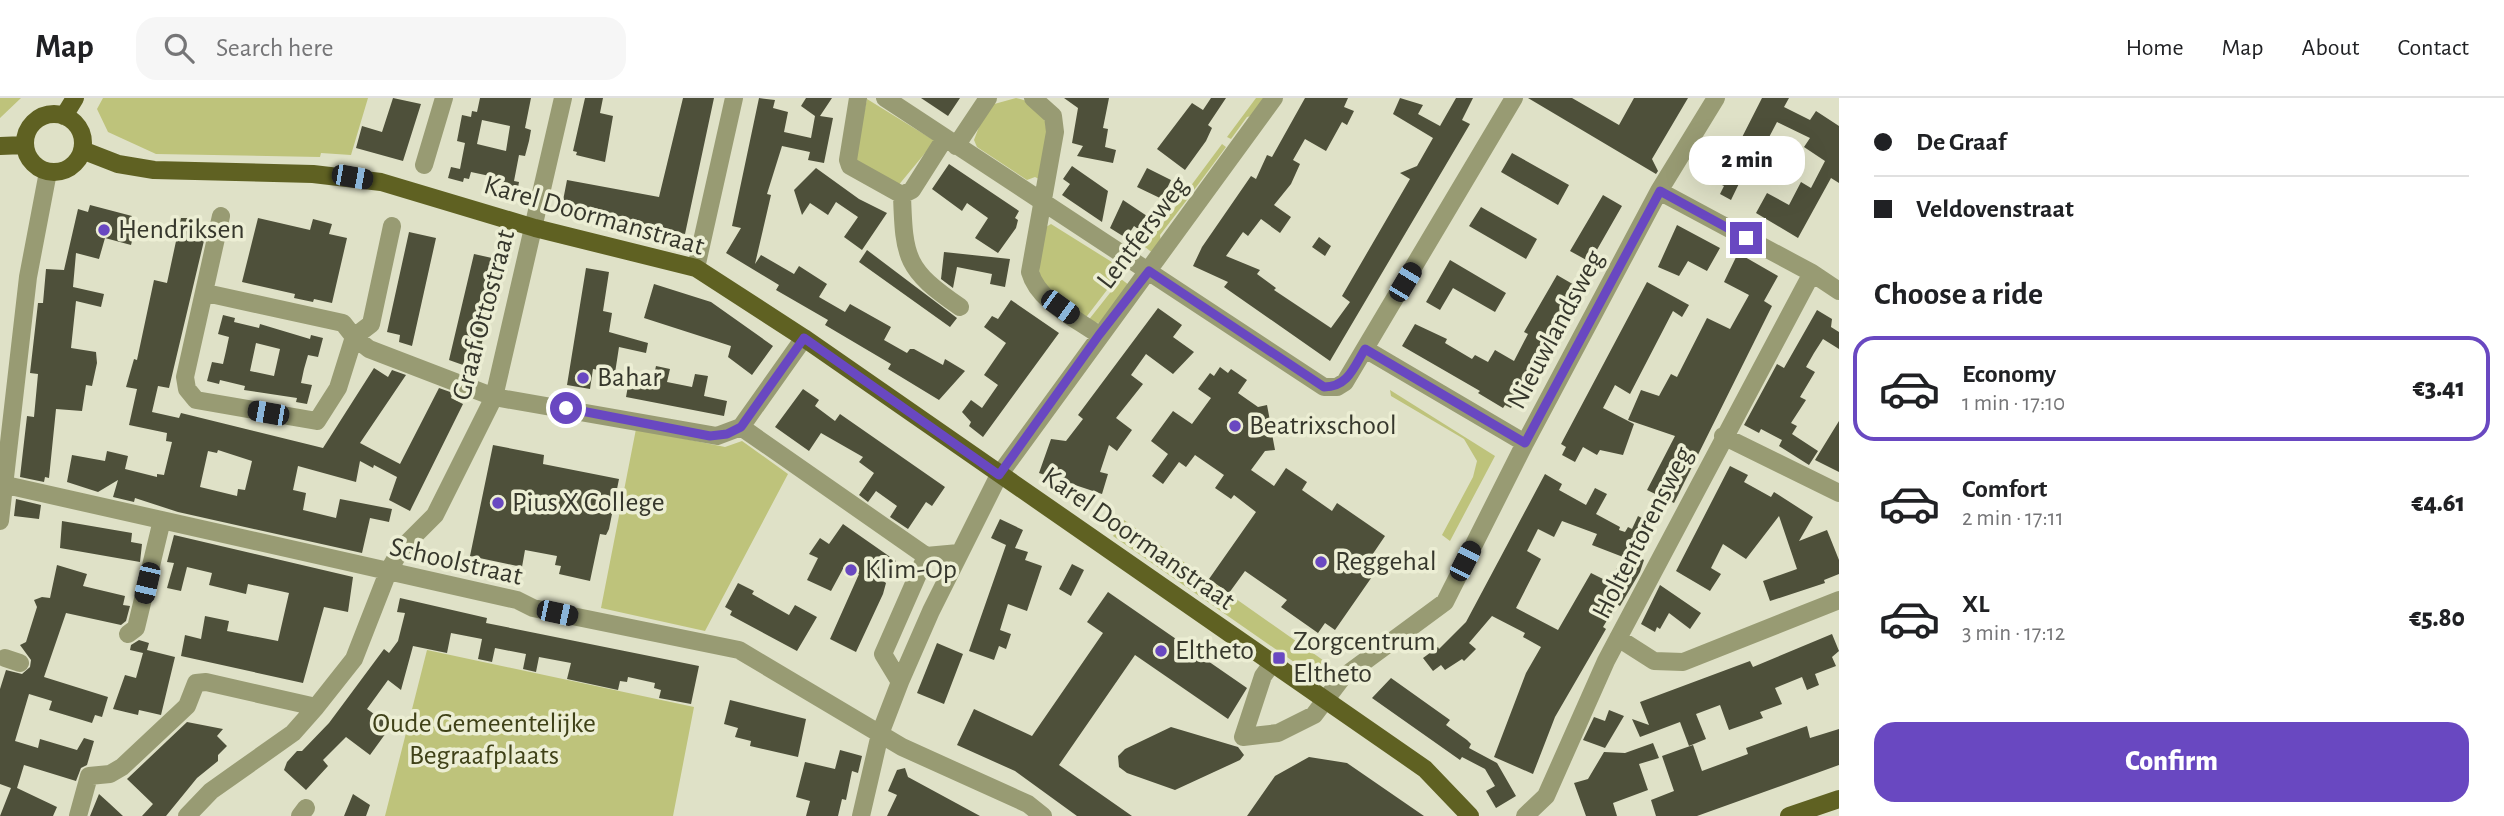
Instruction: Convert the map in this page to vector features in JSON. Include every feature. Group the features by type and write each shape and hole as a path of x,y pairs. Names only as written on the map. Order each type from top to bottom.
{"main road":[{"path":"64,116 75,98"},
{"path":"55,114 64,116 79,130 82,150 69,168 48,172 32,162 25,145 26,135 37,120 55,114"},
{"path":"0,146 25,145"},
{"name":"Karel Doormanstraat","path":"82,150 118,164 154,170 352,177 417,192 535,228 696,268 804,338 1271,665 1425,769 1470,816"},
{"path":"1789,816 1839,799"}],"street":[{"path":"424,165 444,98"},
{"name":"Graaf Ottostraat","path":"187,816 211,791 293,733 316,708 354,659 388,572 401,549 435,515 494,397 563,98"},
{"path":"696,268 734,98"},
{"path":"859,98 848,160 850,166 902,195"},
{"path":"885,98 1324,387 1337,387 1345,382 1514,98"},
{"path":"902,195 912,190 988,98"},
{"path":"1033,98 1053,116 1055,132 1030,272 1041,293 1099,335"},
{"name":"Lentfersweg","path":"861,816 880,734 900,682 959,553 999,475 1274,98"},
{"name":"Nieuwlandsweg","path":"1323,699 1342,678 1445,602 1525,443 1660,191 1716,98"},
{"path":"0,521 6,485 18,350 48,172"},
{"path":"1660,191 1812,273 1839,291"},
{"path":"902,195 904,250 926,284 960,307"},
{"path":"221,216 206,293 185,377 187,390 197,400 317,421 338,388 354,337 371,324 392,226"},
{"name":"Holtentorensweg","path":"1525,816 1546,796 1618,638 1812,273"},
{"path":"206,293 343,323 354,337 369,349 494,397 710,436 727,434 741,427 804,338"},
{"path":"1365,349 1525,443"},
{"path":"741,427 926,556 959,553"},
{"path":"1723,436 1839,493"},
{"name":"Schoolstraat","path":"6,485 517,600 533,608 739,650 902,747 1025,810 1043,816"},
{"path":"128,634 136,628 162,520"},
{"path":"900,682 883,654 926,556"},
{"path":"1618,638 1654,661 1683,662 1839,600"},
{"path":"1271,665 1263,676 1243,737 1278,733 1314,715 1323,699"},
{"path":"78,816 89,776 110,774 122,767 187,706 195,683 205,682 316,708"}],"green space":[{"path":"0,98 21,98 0,118"},
{"path":"103,98 368,98 351,155 321,153 320,157 156,154 108,132 97,109"},
{"path":"1016,98 1030,103 1039,110 1044,119 1046,142 1039,179 1035,177 1027,180 977,147 974,140 987,106"},
{"path":"1256,98 1266,98 1255,115 1247,117 1231,139 1227,137"},
{"path":"867,99 935,141 897,187 854,160"},
{"path":"1222,144 1226,147 1194,190 1190,187"},
{"path":"1189,189 1193,192 1160,235 1161,244 1154,254 1145,247"},
{"path":"1051,224 1123,269 1084,320 1040,290 1039,262 1046,227"},
{"path":"1121,279 1129,285 1100,323 1087,322"},
{"path":"1390,390 1495,456 1450,541 1442,535 1473,477 1477,461 1464,439 1391,396"},
{"path":"636,429 725,447 742,441 788,474 705,631 601,608"},
{"path":"1124,520 1337,670 1317,678 1113,536"},
{"name":"Oude Gemeentelijke Begraafplaats","path":"427,650 694,707 673,816 385,816"}],"building":[{"path":"393,98 421,104 403,161 356,148 362,126 382,132"},
{"path":"480,98 531,98 525,128 531,130 529,141 525,156 519,155 514,181 519,182 517,193 502,190 503,187 498,186 499,178 471,172 469,179 464,178 463,182 448,178 451,167 460,169 465,143 457,141 462,115 471,117 472,111 477,112","holes":["482,120 510,126 506,151 477,144"]},
{"path":"585,98 603,98 600,113 613,116 605,162 576,155 577,152 573,151"},
{"path":"683,98 714,98 685,234 561,211 567,180 659,197"},
{"path":"759,98 775,100 773,108 788,112 784,132 811,138 815,116 801,106 806,98 832,98 820,116 833,118 824,163 808,160 810,152 782,146 767,194 771,195 755,264 761,255 794,274 799,266 827,284 819,297 845,312 850,304 891,327 884,340 907,353 914,349 943,365 945,359 965,371 939,400 888,369 891,364 825,325 828,320 776,290 779,285 726,253 741,228 732,226"},
{"path":"921,98 960,98 948,116"},
{"path":"1064,98 1109,98 1103,128 1108,129 1105,147 1116,150 1113,163 1077,156 1083,146 1072,143 1078,108"},
{"path":"1211,98 1226,98 1208,125 1212,128 1206,141 1185,170 1157,149 1192,103 1203,110"},
{"path":"1305,98 1348,98 1344,107 1354,111 1347,125 1342,122 1326,151 1305,139 1293,160 1300,164 1291,184 1274,205 1291,217 1280,233 1261,219 1248,236 1243,232 1226,256 1260,270 1257,274 1276,288 1274,290 1331,328 1350,302 1342,296 1410,179 1400,173 1417,166 1433,138 1393,114 1400,98 1423,105 1418,114 1440,126 1456,98 1473,98 1462,120 1470,124 1330,361 1224,287 1228,282 1193,266 1202,247 1251,176 1256,179 1267,155 1272,157"},
{"path":"1528,98 1572,98 1619,125 1634,98 1688,98 1652,159 1658,171 1656,174"},
{"path":"1762,98 1789,98 1784,107 1810,120 1816,111 1839,126 1839,183 1831,178 1798,238 1756,213 1767,193 1789,205 1801,182 1811,188 1825,161 1804,147 1810,138 1777,122 1755,164 1750,161 1731,200 1720,194 1724,186 1713,181 1728,153 1733,155"},
{"path":"1512,153 1569,185 1558,205 1501,172"},
{"path":"949,164 1019,211 1015,218 1018,220 1016,228 998,253 975,238 988,218 967,203 962,211 932,189"},
{"path":"1072,166 1108,191 1102,222 1062,195 1070,184 1063,179"},
{"path":"816,168 859,199 887,213 862,250 844,237 858,217 836,202 828,215 810,203 802,215 794,190"},
{"path":"1147,168 1171,180 1162,199 1137,187"},
{"path":"1603,195 1622,206 1590,262 1570,251"},
{"path":"1123,200 1150,218 1141,231 1134,226 1126,238 1110,228"},
{"path":"90,205 132,216 131,220 137,221 131,245 105,238 99,259 76,253 73,287 104,294 101,307 76,301 71,348 96,352 97,363 92,386 86,385 82,411 56,409 49,478 45,477 44,482 20,477 27,416 34,417 38,374 30,373 38,303 43,303 46,269 64,270 78,209 88,212"},
{"path":"1481,207 1537,239 1526,259 1469,226"},
{"path":"181,218 193,218 192,225 207,228 169,388 158,386 152,412 179,418 181,413 323,448 374,368 388,377 392,370 406,375 360,443 400,464 439,388 453,393 451,398 463,404 410,511 389,500 397,477 374,465 373,468 360,461 356,482 298,466 293,490 306,493 303,510 336,518 340,499 392,509 389,522 370,518 362,553 178,512 135,498 134,502 113,497 118,480 98,492 67,482 72,455 105,461 107,451 128,456 125,469 157,477 157,474 164,475 172,442 166,441 167,433 129,425 137,389 126,387 134,359 137,360 154,280 167,283","holes":["218,450 252,461 245,490 238,489 237,496 200,487 208,451 217,453"]},
{"path":"258,218 310,230 313,219 332,224 329,234 347,238 332,303 294,298 295,294 242,282"},
{"path":"1677,225 1720,248 1707,271 1688,261 1679,276 1658,267"},
{"path":"409,232 436,238 412,346 399,342 400,335 387,332"},
{"path":"1319,237 1331,246 1325,256 1312,247"},
{"path":"867,250 957,318 950,327 859,262"},
{"path":"944,252 1010,259 1005,287 990,284 992,274 957,267 953,288 941,279"},
{"path":"1738,253 1778,276 1764,301 1772,306 1674,503 1647,490 1675,436 1628,420 1641,390 1659,396 1671,374 1677,377 1707,318 1730,329 1749,295 1724,282"},
{"path":"474,254 501,260 478,360 465,357 463,365 449,360"},
{"path":"1450,260 1506,293 1495,312 1453,288 1440,310 1426,302"},
{"path":"586,268 609,272 603,311 612,313 609,332 648,343 646,353 619,347 615,373 593,369 590,389 567,385"},
{"path":"1557,275 1576,286 1530,365 1535,368 1511,408 1505,405 1503,408 1478,393 1480,391 1402,346 1415,324 1447,339 1445,343 1472,359 1475,355 1488,362 1495,350 1514,361 1528,334 1524,332"},
{"path":"1647,282 1689,305 1682,317 1673,311 1630,394 1615,385 1603,408 1634,424 1623,455 1600,450 1597,455 1583,447 1575,462 1562,455 1566,447 1561,444"},
{"path":"654,284 711,302 773,346 752,375 728,357 731,346 644,318"},
{"path":"1011,300 1059,333 983,437 969,426 971,422 962,412 971,400 982,408 998,385 984,375 1006,343 984,327 992,316 998,319"},
{"path":"1158,308 1182,325 1173,337 1194,352 1173,374 1146,354 1131,375 1143,384 1116,418 1132,430 1117,451 1109,445 1100,472 1108,474 1102,494 1039,473 1051,439 1066,441 1083,419 1078,415"},
{"path":"1817,310 1832,319 1831,327 1839,332 1839,349 1823,339 1806,367 1815,372 1800,397 1806,400 1791,423 1797,426 1792,434 1818,451 1809,465 1779,446 1782,440 1761,429 1759,433 1744,425 1777,364 1784,368"},
{"path":"223,315 235,318 234,322 259,328 260,324 310,339 311,335 323,338 318,357 308,355 304,369 301,383 312,385 307,404 296,402 297,398 244,390 245,386 220,380 219,384 207,381 212,362 223,364 229,337 218,334","holes":["256,343 280,349 274,376 250,371"]},
{"path":"656,366 670,369 667,382 692,387 695,374 708,376 704,396 727,401 724,416 626,397 630,375 653,380"},
{"path":"1220,367 1228,373 1231,369 1247,380 1238,393 1258,407 1267,405 1270,421 1264,429 1272,434 1275,450 1265,451 1251,470 1274,486 1286,468 1307,482 1302,490 1332,511 1337,503 1385,536 1366,564 1376,571 1335,630 1325,623 1318,633 1281,607 1287,600 1245,571 1229,593 1209,579 1256,512 1234,495 1231,499 1215,488 1224,475 1195,455 1186,467 1179,462 1163,484 1152,476 1168,454 1151,441 1173,411 1192,424 1211,398 1198,389 1210,373 1214,376"},
{"path":"803,389 819,400 815,406 835,421 840,414 945,487 932,506 926,502 908,529 890,517 897,506 876,491 868,502 859,495 874,473 859,462 863,457 821,433 809,451 775,427"},
{"path":"1839,421 1839,472 1815,460"},
{"path":"493,445 544,455 543,464 619,479 609,529 606,535 600,534 590,581 559,574 561,566 555,565 557,556 525,550 522,567 470,556"},
{"path":"1730,466 1748,475 1744,482 1771,497 1774,492 1813,517 1799,541 1827,530 1839,560 1839,574 1824,580 1825,583 1770,601 1763,581 1797,569 1779,516 1746,559 1723,544 1711,568 1721,574 1710,591 1676,571"},
{"path":"1545,474 1562,484 1559,490 1586,505 1595,488 1607,494 1596,514 1620,527 1619,530 1625,532 1628,527 1632,529 1638,516 1651,523 1647,530 1653,533 1640,558 1644,560 1640,572 1620,606 1617,604 1603,627 1606,629 1555,717 1533,774 1494,757 1526,673 1541,647 1523,637 1525,633 1492,616 1469,643 1476,649 1464,661 1462,659 1445,670 1441,665 1433,671 1423,658 1438,647 1439,649 1466,622","holes":["1562,521 1597,534 1592,545 1623,557 1609,582 1591,573 1558,630 1516,608 1541,559 1527,551 1538,529 1554,537"]},
{"path":"16,499 41,505 39,519 14,516"},
{"path":"1000,519 1023,530 1015,548 1028,552 1025,560 1042,566 1027,611 1008,604 1000,630 1011,634 1006,649 999,646 994,660 969,651 1006,545 991,538"},
{"path":"62,521 132,533 131,542 142,544 140,562 60,548"},
{"name":"Klim-Op","path":"843,524 896,561 882,580 886,583 883,594 856,652 830,639 859,574 844,567 831,591 807,580 818,558 809,554 820,538 829,544"},
{"path":"174,535 353,577 348,612 324,607 303,683 181,656 185,635 201,639 205,616 229,621 227,631 278,641 289,593 248,584 246,594 209,585 212,573 187,567 181,591 167,588 174,563 167,562"},
{"path":"1072,564 1084,570 1071,596 1059,589"},
{"path":"57,565 87,574 83,586 125,596 123,605 130,606 126,621 121,625 66,613 44,677 108,697 102,717 95,715 92,723 49,710 52,701 29,694 15,741 38,748 40,739 77,750 84,738 94,741 87,765 81,768 76,781 24,765 17,788 57,807 53,816 0,816 11,788 0,784 0,689 6,670 22,674 30,667 31,660 20,645 26,642 37,607 34,600 50,598"},
{"path":"738,583 789,615 795,605 817,617 797,651 730,615 732,611 725,607"},
{"path":"1660,585 1701,613 1690,629 1669,613 1660,629 1657,627 1655,632 1641,624"},
{"path":"1108,592 1247,688 1228,719 1135,655 1059,765 1132,816 1077,816 1015,771 957,745 974,709 1032,736 1103,633 1087,622"},
{"path":"400,598 487,618 486,623 699,666 691,704 659,698 661,690 654,688 655,683 628,677 627,682 620,681 618,690 567,679 571,663 539,657 536,672 523,669 526,654 495,648 492,662 478,659 482,639 451,633 447,653 413,646 401,690 388,680 367,709 391,726 370,755 346,737 323,760 328,766 306,790 284,770 287,762 297,751 302,751 329,723 384,649 389,653 398,641 405,613 397,612"},
{"path":"1832,634 1839,651 1832,657 1836,666 1815,674 1819,685 1807,690 1802,677 1775,688 1782,704 1760,712 1763,718 1729,730 1720,705 1696,714 1706,739 1689,746 1680,722 1640,737 1632,719 1649,725 1640,702 1750,661 1753,667"},
{"path":"139,640 149,643 147,650 175,657 161,715 139,710 138,715 113,709 125,675 136,678 143,653 130,650 131,645"},
{"path":"937,643 963,654 944,704 917,693"},
{"path":"1391,678 1450,720 1446,725 1471,744 1469,748 1497,763 1516,796 1496,808 1486,791 1495,786 1485,769 1462,757 1460,760 1372,698"},
{"path":"730,700 806,719 798,757 750,746 751,741 735,737 738,728 724,724"},
{"path":"1609,710 1624,716 1605,748 1583,740 1594,717 1605,721"},
{"path":"187,722 223,729 217,736 227,746 218,755 218,761 197,778 166,816 142,816 153,804 127,779"},
{"path":"1807,726 1810,738 1839,729 1839,765 1697,816 1656,816 1651,800 1674,791 1662,756 1693,745 1702,771 1748,754 1746,748"},
{"path":"1171,727 1238,747 1244,755 1240,760 1175,790 1127,773 1119,767 1118,756 1125,749"},
{"path":"1653,743 1659,758 1639,764 1648,790 1613,803 1617,816 1586,816 1574,783 1588,779 1604,752 1625,753"},
{"path":"840,750 862,756 858,773 852,771 846,800 842,799 838,816 806,816 810,801 796,797 805,762 835,769"},
{"path":"1309,757 1347,763 1424,816 1247,816 1275,776"},
{"path":"905,768 908,777 980,816 887,816 897,795 888,791 897,770"},
{"path":"99,794 109,803 123,816 90,816"},
{"path":"353,794 370,805 366,816 344,816"}],"place":[{"name":"Hendriksen","path":"104,230"},
{"name":"Bahar","path":"583,378"},
{"name":"Beatrixschool","path":"1235,426"},
{"name":"Pius X College","path":"498,503"},
{"name":"Reggehal","path":"1321,562"},
{"name":"Klim-Op","path":"851,570"},
{"name":"Eltheto","path":"1161,651"},
{"name":"Zorgcentrum Eltheto","path":"1279,658"}],"route":[{"path":"566,408 710,436 727,434 741,427 804,338 999,475 1099,335 1149,271 1324,387 1337,387 1345,382 1365,349 1525,443 1660,191 1746,238"}]}
